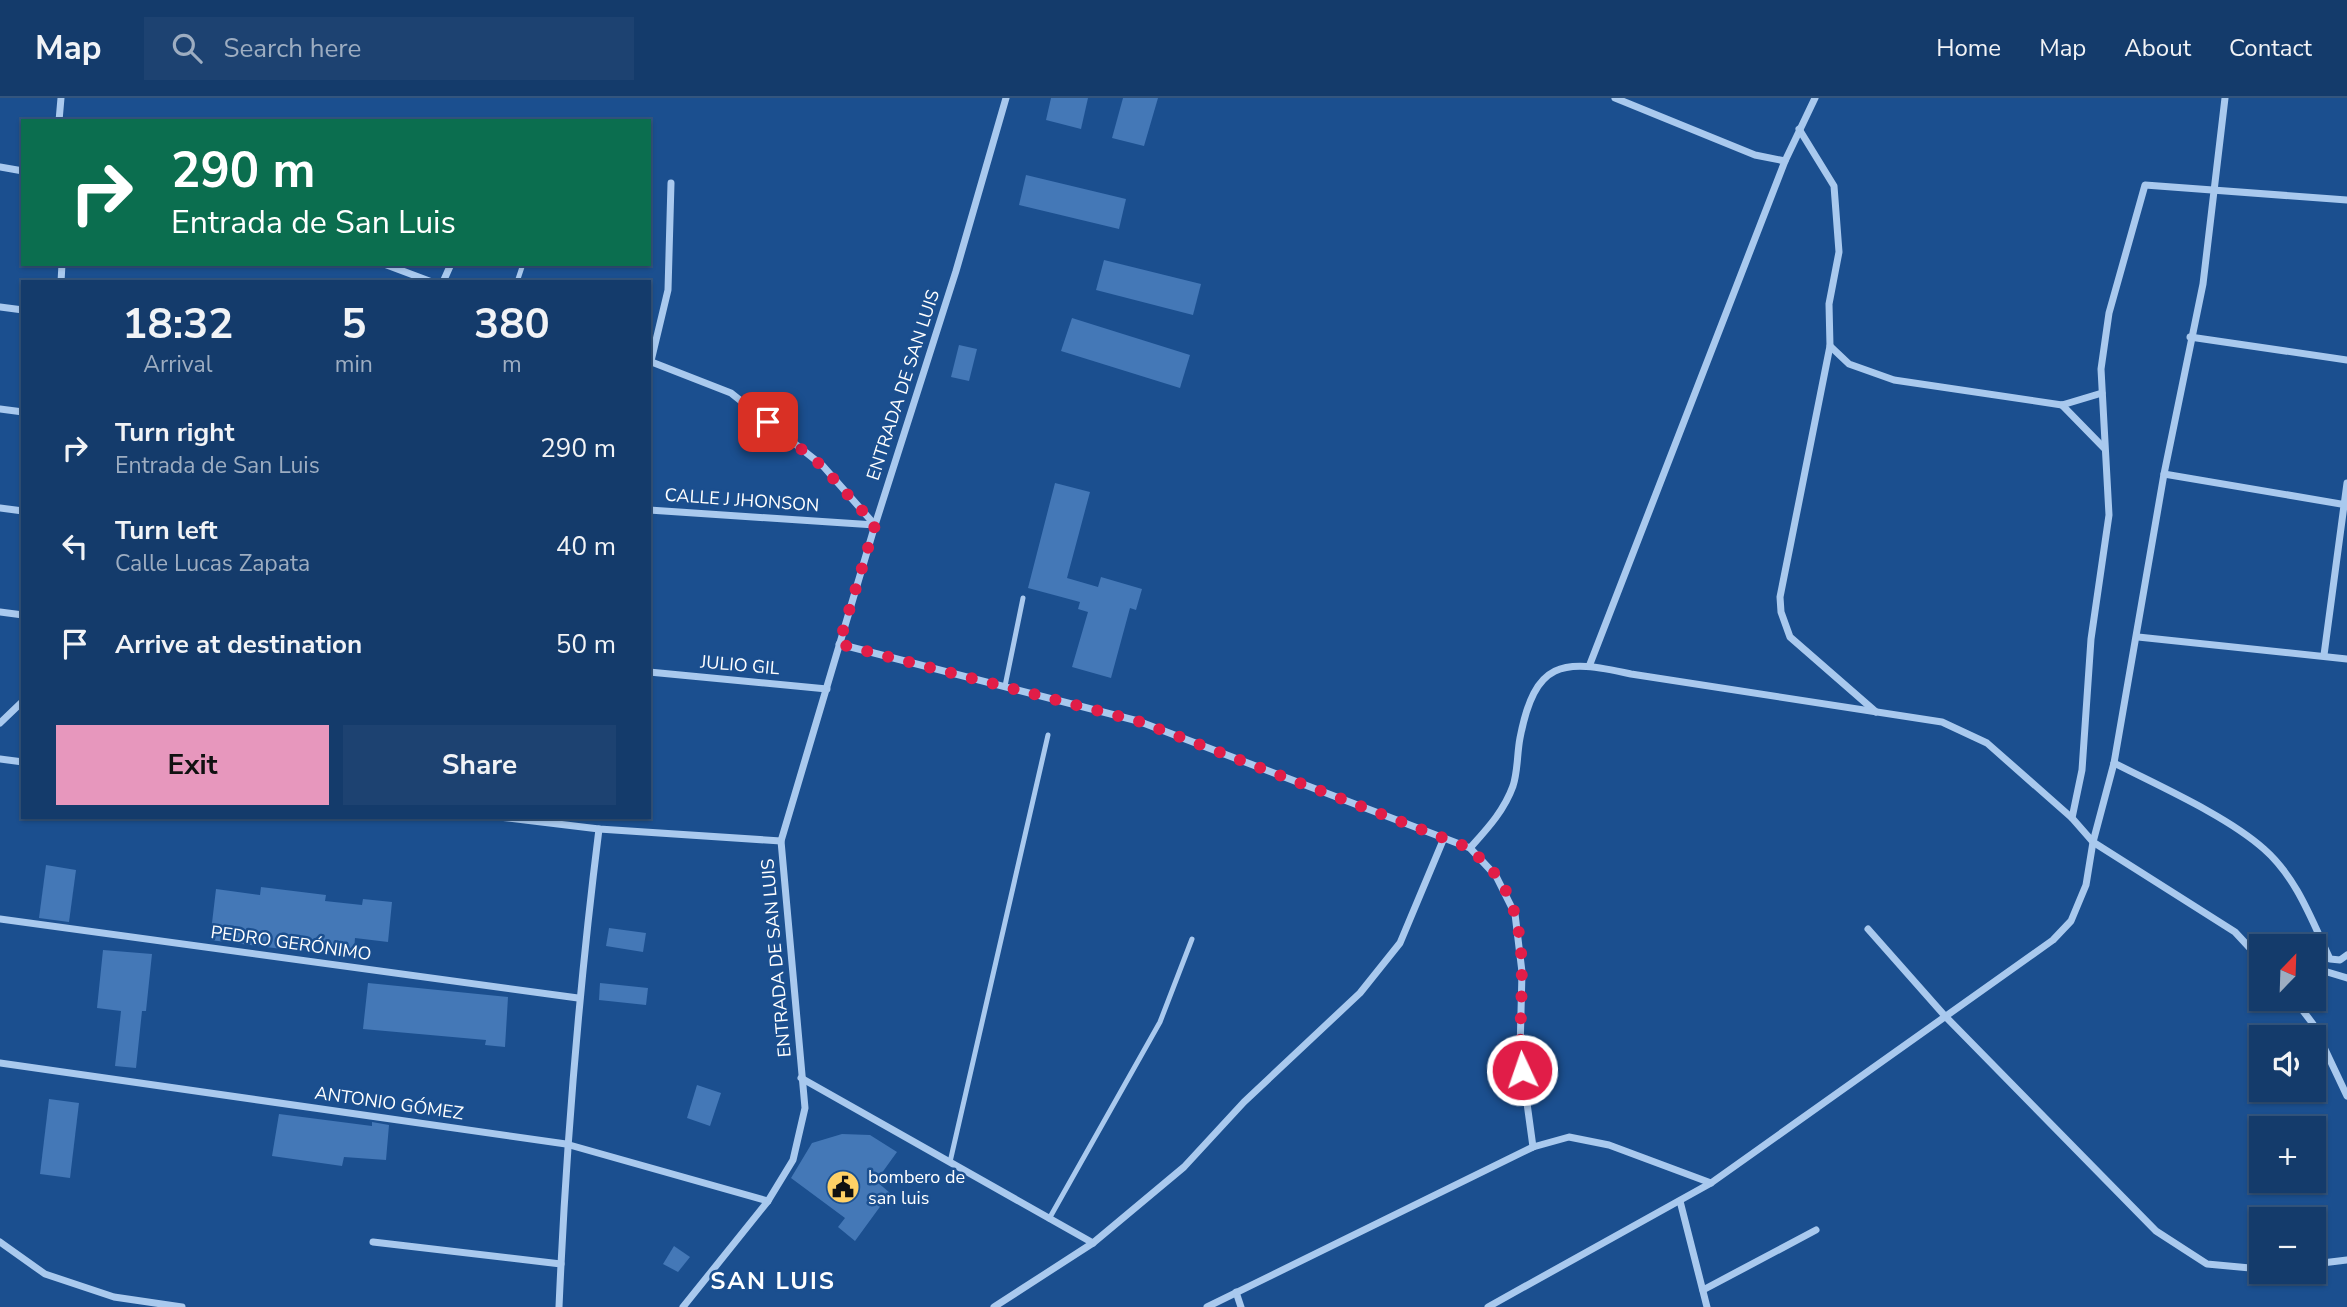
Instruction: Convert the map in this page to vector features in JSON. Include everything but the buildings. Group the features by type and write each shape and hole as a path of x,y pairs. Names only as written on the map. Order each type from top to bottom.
{"street":[{"path":"60,119 61,98"},
{"name":"ENTRADA DE SAN LUIS","path":"683,1307 768,1201 793,1160 805,1108 781,841 875,525 956,271 1006,98"},
{"path":"1615,98 1755,155 1785,161"},
{"path":"1590,664 1785,161 1815,98"},
{"path":"1488,1307 1711,1183 2053,940 2071,921 2086,885 2093,842 2114,763 2138,637 2164,474 2203,284 2225,98"},
{"path":"1800,129 1834,186 1839,252 1829,304 1830,346 1780,597 1781,612 1790,637 1876,712"},
{"path":"0,167 21,171"},
{"path":"651,357 668,290 671,183"},
{"path":"2072,818 2082,770 2091,639 2109,515 2101,369 2109,313 2146,185 2347,200"},
{"path":"389,266 427,280"},
{"path":"0,307 21,310"},
{"path":"2190,337 2347,360"},
{"path":"1830,346 1849,364 1894,380 2062,405 2102,393"},
{"path":"651,361 731,393 822,466 875,525"},
{"path":"2062,405 2104,449"},
{"path":"0,409 21,412"},
{"path":"2164,474 2346,505"},
{"path":"2324,655 2347,483"},
{"path":"0,508 21,511"},
{"name":"CALLE J JHONSON","path":"651,510 875,525"},
{"path":"0,612 21,615"},
{"path":"2138,637 2347,659"},
{"path":"839,644 1138,721 1470,848 1496,876 1516,915 1522,972 1520,1052 1533,1147"},
{"path":"1470,848 1497,818 1513,786 1530,696 1547,675 1565,667 1590,664 1942,722 1987,743 2072,818 2093,842 2235,932 2249,947"},
{"name":"JULIO GIL","path":"651,672 827,689"},
{"path":"0,723 21,703"},
{"path":"0,760 21,762"},
{"path":"2114,763 2200,807 2264,849 2290,880 2316,924 2330,959 2340,960 2347,955"},
{"path":"516,819 599,829 781,841"},
{"path":"559,1307 566,1144 578,998 599,829"},
{"path":"994,1307 1093,1243 1184,1167 1244,1102 1360,993 1400,943 1444,838"},
{"name":"PEDRO GERÓNIMO","path":"0,919 578,998"},
{"path":"1868,929 1945,1016 2156,1231 2207,1264 2249,1268"},
{"path":"2326,972 2347,978"},
{"path":"2304,1012 2313,1024 2347,1096"},
{"name":"ANTONIO GÓMEZ","path":"0,1063 566,1144 768,1201"},
{"path":"802,1079 1093,1243"},
{"path":"1208,1307 1533,1147 1569,1137 1596,1142 1711,1183"},
{"path":"1680,1201 1707,1307"},
{"path":"1703,1290 1816,1230"},
{"path":"0,1242 45,1274 114,1297 182,1307"},
{"path":"373,1242 561,1264"},
{"path":"2326,1263 2347,1260"},
{"path":"1236,1292 1241,1307"}],"lane":[{"path":"1005,686 1023,598"},
{"path":"950,1163 1048,735"},
{"path":"1049,1219 1160,1023 1192,939"}],"place":[{"name":"bombero de san luis","path":"843,1187"}],"district":[{"name":"SAN LUIS","path":"773,1281"}],"route":[{"path":"768,422 822,466 875,525 839,644 1138,721 1470,848 1496,876 1516,915 1522,972 1522,1070"}]}
